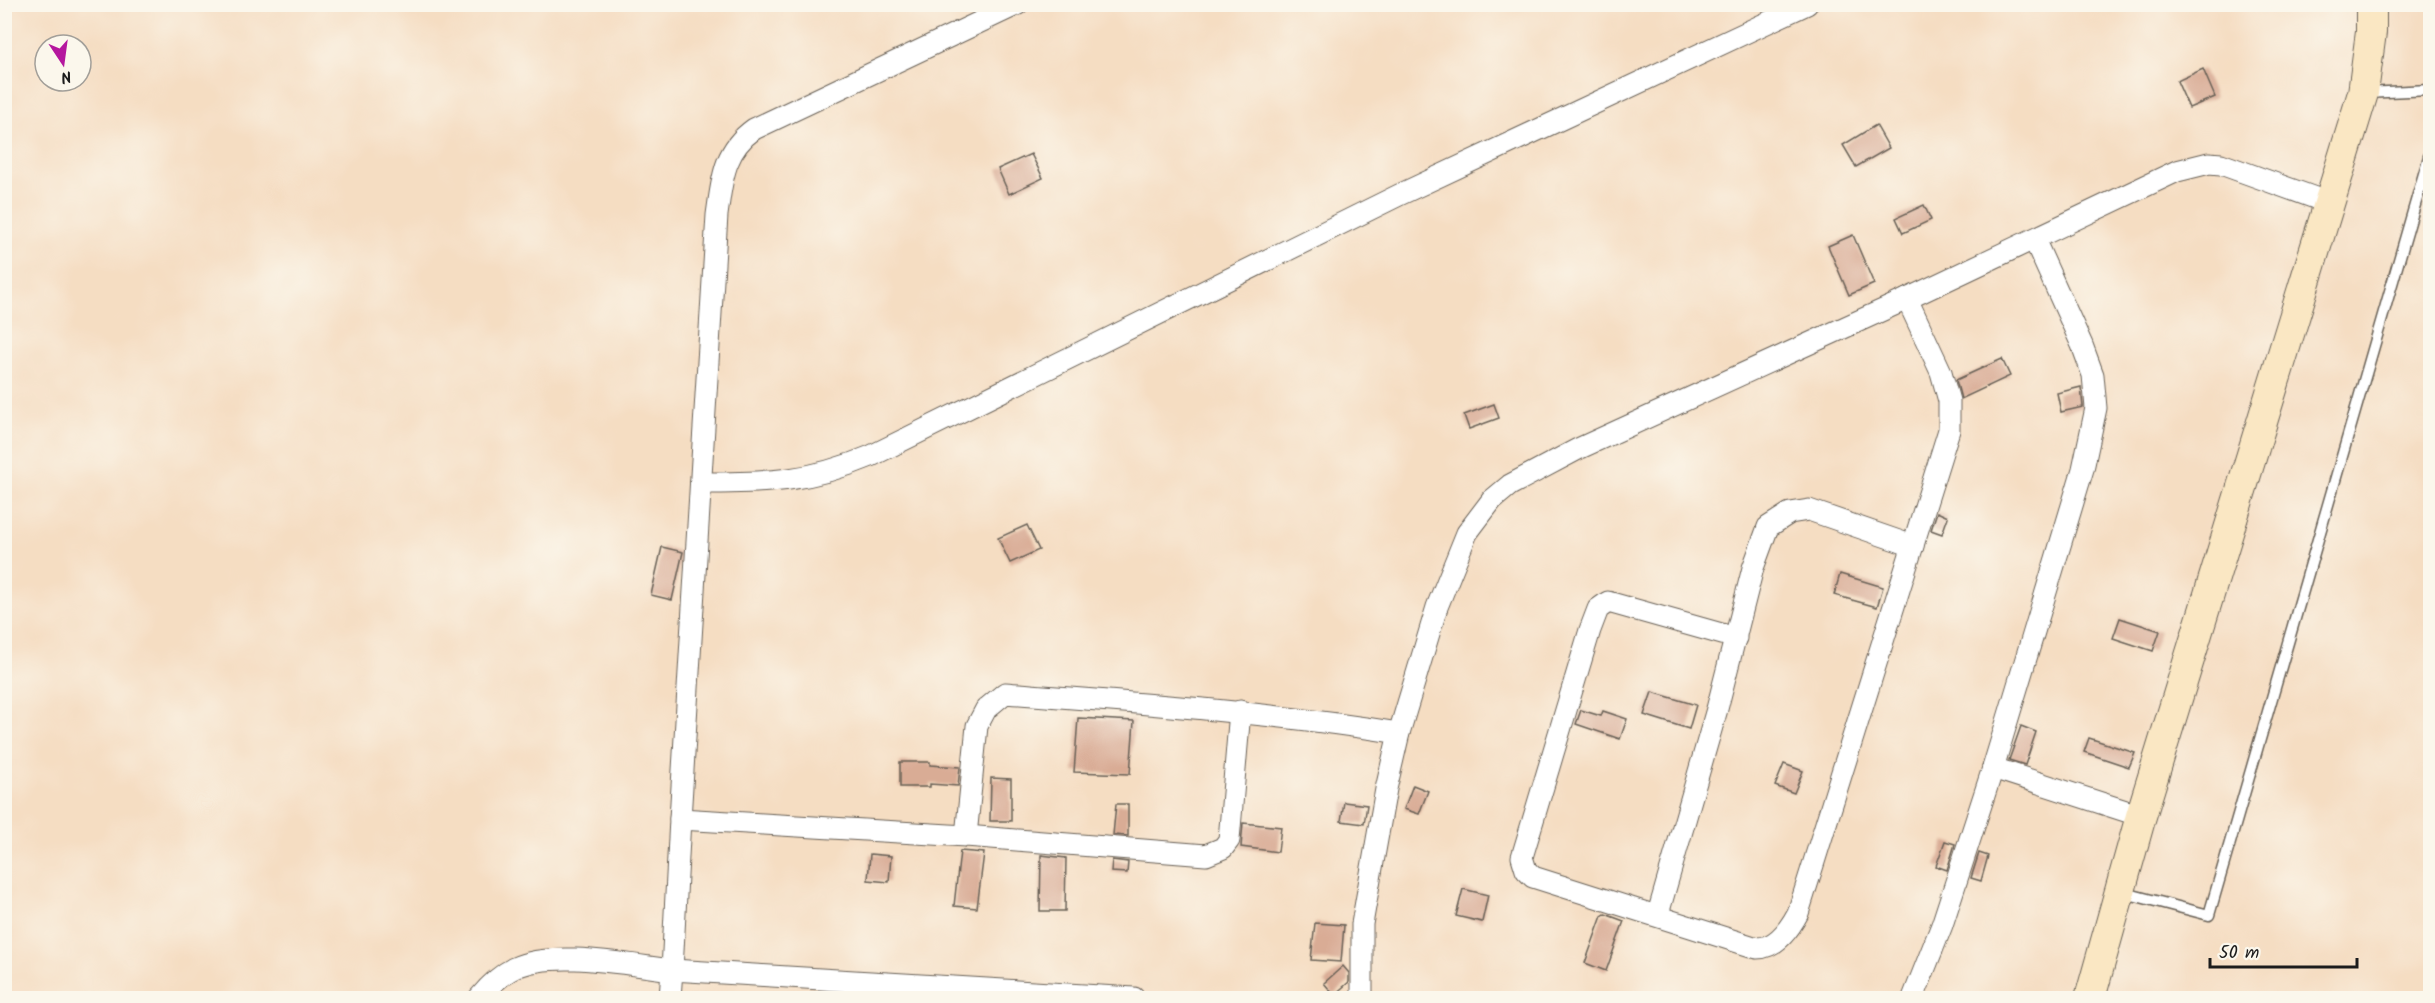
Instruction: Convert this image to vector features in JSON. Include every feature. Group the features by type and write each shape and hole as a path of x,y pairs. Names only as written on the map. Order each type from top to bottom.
{"street":[{"path":"670,999 717,215 723,171 734,148 754,129 1018,4"},
{"path":"701,483 765,483 793,480 820,475 871,456 1399,195 1807,4"},
{"path":"2090,999 2141,816 2363,93 2371,32 2371,4"},
{"path":"1362,999 1362,924 1386,789 1399,733 1437,607 1467,532 1492,500 1510,485 1578,449 2034,240 2161,177 2209,163 2222,165 2329,203"},
{"path":"1913,999 1942,925 1993,768 2083,469 2096,408 2093,375 2082,345 2034,240"},
{"path":"1736,638 1608,602 1600,606 1590,630 1522,857 1526,870 1533,877 1658,914 1757,948 1775,941 1791,926 1798,913 1949,430 1949,401 1941,372 1907,299"},
{"path":"1658,914 1762,540 1768,527 1782,517 1809,510 1913,546"},
{"path":"966,836 977,726 986,709 1005,693 1240,711 1399,733"},
{"path":"680,819 966,836 1206,855 1215,853 1229,840 1240,711"},
{"path":"1993,768 2141,816"},
{"path":"479,999 506,973 531,963 561,960 672,970 1134,999"}],"lane":[{"path":"2363,93 2430,90"},
{"path":"2120,892 2210,915 2430,153"}],"building":[{"path":"2203,69 2215,97 2189,108 2177,81"},
{"path":"1876,125 1889,148 1856,167 1843,145"},
{"path":"1031,154 1043,178 1009,194 998,169"},
{"path":"1924,205 1931,220 1903,233 1896,218"},
{"path":"1853,235 1874,284 1849,295 1828,246"},
{"path":"2002,359 2010,376 1961,399 1956,380"},
{"path":"2081,387 2083,407 2061,412 2057,393"},
{"path":"1494,404 1499,418 1469,429 1464,415"},
{"path":"1937,512 1948,517 1942,534 1931,530"},
{"path":"1027,525 1039,550 1010,563 998,538"},
{"path":"662,547 683,552 672,600 651,595"},
{"path":"1840,574 1883,587 1877,607 1834,595"},
{"path":"2120,618 2160,631 2153,651 2113,638"},
{"path":"1652,692 1696,705 1689,729 1644,715"},
{"path":"1581,710 1601,716 1603,711 1627,719 1620,739 1576,724"},
{"path":"1078,718 1134,721 1130,774 1074,772"},
{"path":"2021,726 2036,732 2025,765 2009,760"},
{"path":"2089,738 2135,753 2129,767 2084,752"},
{"path":"900,762 930,762 930,765 960,767 958,786 930,784 930,787 900,787"},
{"path":"1784,764 1803,771 1794,793 1775,786"},
{"path":"991,778 1011,779 1011,821 990,821"},
{"path":"1413,785 1428,791 1419,814 1404,809"},
{"path":"1344,802 1367,805 1364,824 1341,821"},
{"path":"1116,804 1128,804 1128,836 1113,835"},
{"path":"1243,823 1281,827 1278,852 1241,847"},
{"path":"1945,841 1955,844 1947,870 1936,866"},
{"path":"960,851 984,853 977,908 954,906"},
{"path":"1979,853 1988,856 1981,881 1971,878"},
{"path":"870,854 891,856 889,882 868,880"},
{"path":"1041,855 1066,858 1065,911 1040,911"},
{"path":"1112,860 1128,862 1127,873 1111,872"},
{"path":"1463,889 1488,895 1482,922 1456,916"},
{"path":"1605,914 1624,921 1606,971 1585,963 1602,916"},
{"path":"1315,923 1344,925 1341,962 1311,960"},
{"path":"1343,966 1349,973 1349,982 1334,995 1324,983"}]}
